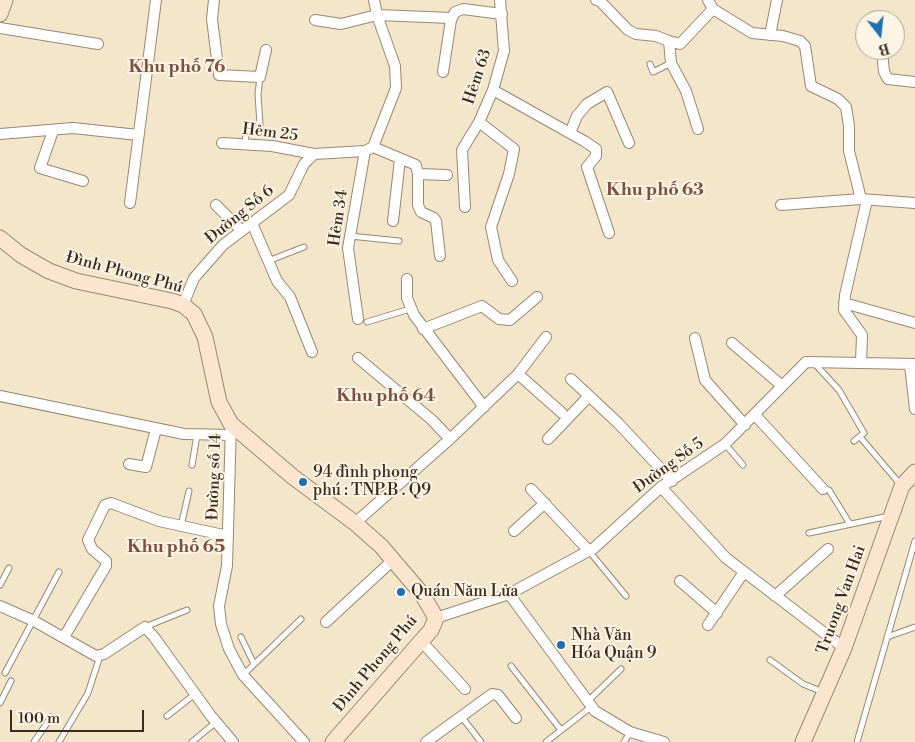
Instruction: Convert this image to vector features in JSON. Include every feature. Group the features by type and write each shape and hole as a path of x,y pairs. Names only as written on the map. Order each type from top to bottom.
{"street":[{"path":"0,14 5,0"},
{"path":"130,203 156,0"},
{"path":"214,0 212,26 219,75 260,77 266,50"},
{"path":"369,149 396,88 395,66 377,15 374,0"},
{"name":"Hẻm 63","path":"500,0 504,51 493,90 479,122 514,149 509,174 490,227 493,243 503,270 512,281"},
{"path":"596,0 600,1 628,30 636,34 656,36 680,44 711,5 752,33 783,36 800,41 805,46 812,86 838,99 846,108 852,167 864,199 844,303 844,310 862,335 861,362"},
{"path":"770,35 777,0"},
{"path":"442,72 454,12 463,9 502,14"},
{"path":"315,20 341,24 377,15 452,18"},
{"path":"0,28 98,44"},
{"path":"669,41 671,64 686,91 698,129"},
{"path":"883,60 884,72 888,79 915,82"},
{"path":"493,90 570,133 596,151 596,156 587,167 609,233"},
{"path":"570,133 577,116 587,104 607,92 629,143"},
{"path":"465,207 462,150 479,122"},
{"path":"0,134 73,128 138,135"},
{"path":"53,131 40,168 84,181"},
{"name":"Hẻm 25","path":"222,143 272,146 314,154"},
{"path":"314,154 369,149 416,165 418,174 418,205 421,212 434,218 436,221 440,256"},
{"name":"Hẻm 34","path":"363,321 348,248 349,236 369,149"},
{"name":"Đường Số 6","path":"183,305 194,278 222,245 289,195 304,164 314,154"},
{"path":"393,221 400,160"},
{"path":"418,174 446,175"},
{"path":"781,205 864,199 915,203"},
{"path":"216,205 241,230"},
{"path":"252,223 277,281 290,297 312,352"},
{"name":"Đình Phong Phú","path":"0,238 28,259 49,271 76,281 183,305 194,314 200,324 219,402 231,429 293,478 355,523 393,560 422,594 436,618 431,630 333,742"},
{"path":"407,278 407,298 410,309 423,330 484,406"},
{"path":"423,330 482,306 500,320 510,320 536,297"},
{"path":"844,303 915,323"},
{"path":"355,523 450,440 518,374 546,336"},
{"path":"695,338 705,380 745,424"},
{"path":"732,344 780,385"},
{"path":"358,358 432,420 450,440"},
{"path":"812,360 913,364 915,409"},
{"name":"Đường Số 5","path":"436,618 509,594 589,551 661,487 725,444 755,415 780,385 806,362 812,360"},
{"path":"518,374 562,413"},
{"path":"571,379 618,423 672,481"},
{"path":"0,396 156,429 197,434 231,429"},
{"path":"548,439 588,396"},
{"path":"755,415 823,489"},
{"path":"129,464 146,467 156,429"},
{"name":"Đường số 14","path":"231,429 227,566 219,606 221,624 228,649 243,675 304,742"},
{"name":"Truong Van Hai","path":"803,742 844,648 902,486 915,472"},
{"path":"661,487 726,558 844,648"},
{"path":"531,489 589,551"},
{"path":"64,637 106,566 104,558 92,548 88,540 105,505 111,503 181,526 228,536"},
{"path":"514,531 545,503"},
{"path":"775,596 828,549"},
{"path":"326,622 393,560"},
{"path":"708,625 744,572"},
{"path":"680,581 717,613"},
{"path":"509,594 589,704 630,732 664,742"},
{"path":"0,606 34,621 100,656 145,627 233,742"},
{"path":"422,642 465,689"},
{"path":"426,742 495,693 516,718"}],"lane":[{"path":"650,64 653,72 671,64"},
{"path":"245,145 246,133 256,130 260,125 258,94 260,77"},
{"path":"349,236 399,241"},
{"path":"268,260 304,247"},
{"path":"363,321 410,309"},
{"path":"812,360 844,397 864,433 854,441"},
{"path":"192,465 197,434"},
{"path":"860,437 902,486"},
{"path":"725,444 743,465"},
{"path":"823,489 829,490 850,524"},
{"path":"181,526 189,491"},
{"path":"809,533 892,516"},
{"path":"857,742 915,541"},
{"path":"589,551 626,596"},
{"path":"0,585 9,568"},
{"path":"5,673 59,572"},
{"path":"145,627 187,610"},
{"path":"243,675 301,619"},
{"path":"887,637 915,627"},
{"path":"241,637 254,664"},
{"path":"59,742 88,693 100,656"},
{"path":"770,660 803,684 825,693"},
{"path":"511,666 561,730"},
{"path":"546,742 589,704 621,670"},
{"path":"0,703 11,681"},
{"path":"167,716 195,694"},
{"path":"461,716 481,742"},
{"path":"34,742 51,717"},
{"path":"192,742 216,722"},
{"path":"624,742 630,732"}],"place":[{"name":"94 đình phong phú : TNP.B . Q9","path":"303,482"},
{"name":"Quán Năm Lửa","path":"401,592"},
{"name":"Nhà Văn Hóa Quận 9","path":"561,645"}],"district":[{"name":"Khu phố 76","path":"177,68"},
{"name":"Khu phố 63","path":"655,191"},
{"name":"Khu phố 64","path":"386,397"},
{"name":"Khu phố 65","path":"176,548"}]}
